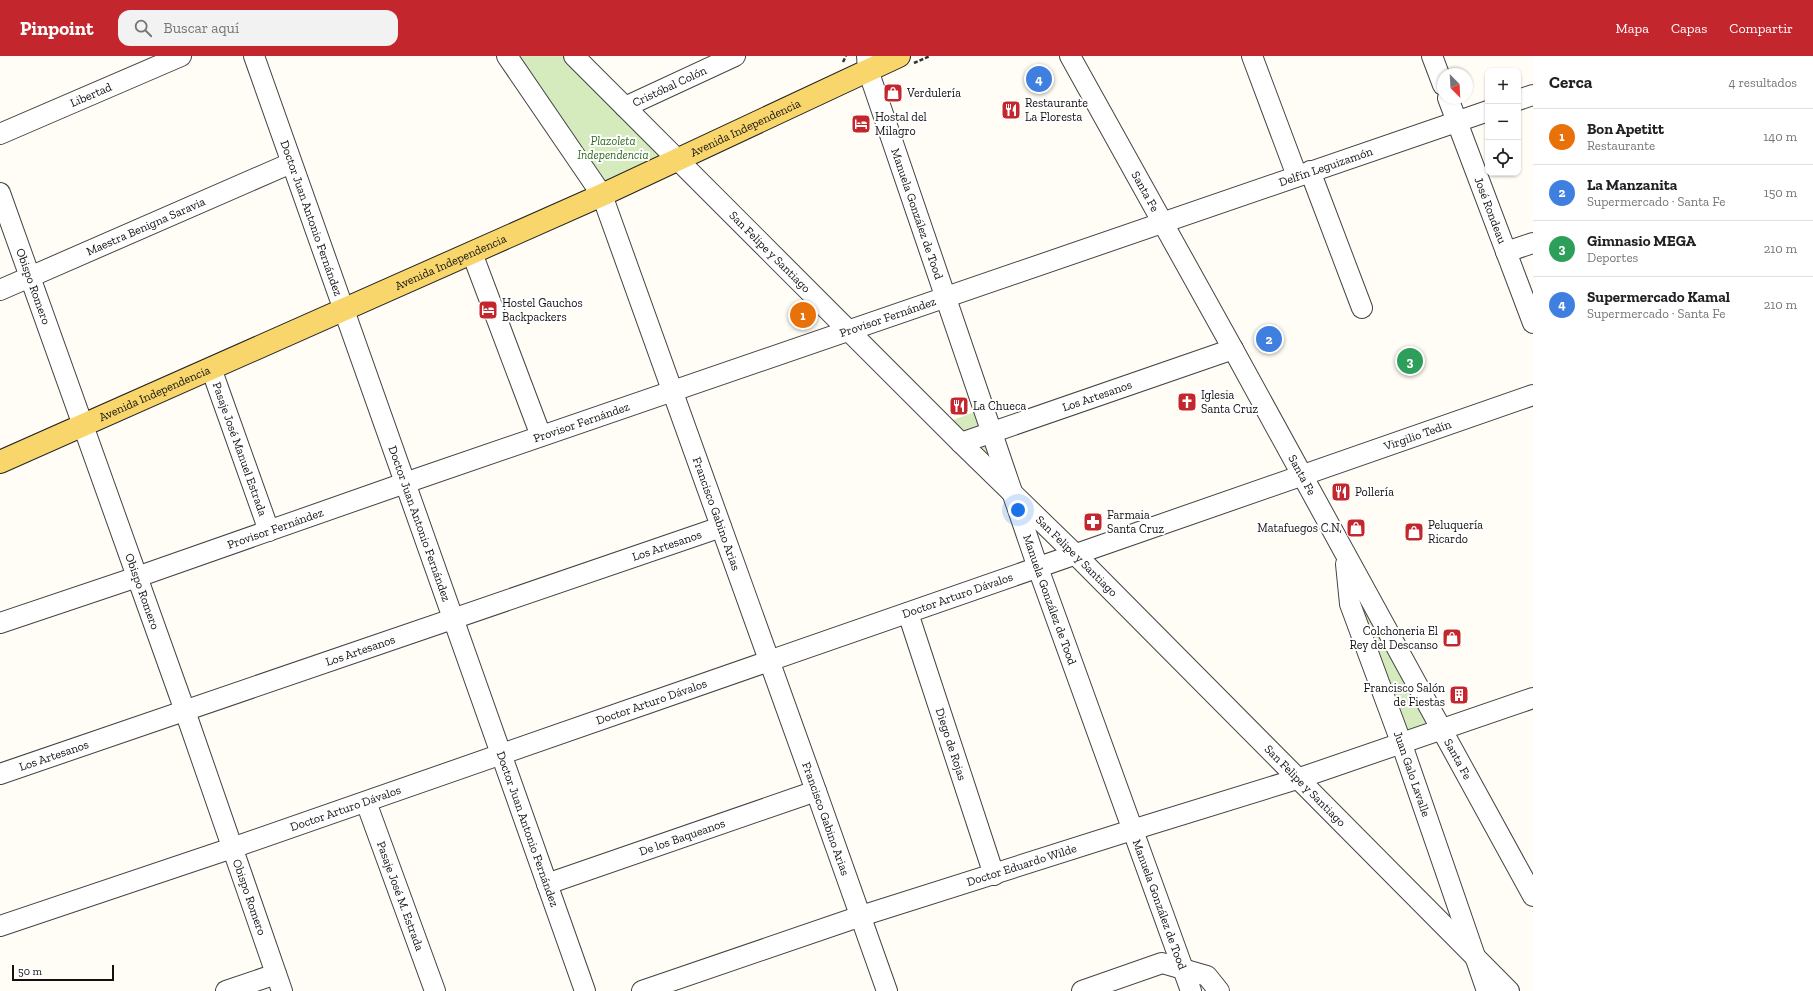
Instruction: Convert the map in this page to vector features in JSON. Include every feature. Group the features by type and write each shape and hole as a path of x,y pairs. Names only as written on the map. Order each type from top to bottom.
{"main road":[{"name":"Avenida Independencia","path":"0,462 602,195 677,160 863,61 899,56"}],"street":[{"name":"Libertad","path":"0,134 181,56"},
{"name":"Doctor Juan Antonio Fernández","path":"254,56 500,755 585,991"},
{"name":"Francisco Gabino Arias","path":"507,56 602,195 887,991"},
{"name":"Cristóbal Colón","path":"625,107 735,56"},
{"name":"Santa Fe","path":"1070,56 1234,349 1302,476 1533,896"},
{"path":"1252,56 1362,308"},
{"path":"1432,56 1437,69"},
{"name":"San Felipe y Santiago","path":"584,58 625,107 677,160 961,444 1076,555 1509,991"},
{"name":"Manuela González de Tood","path":"863,61 1038,568 1132,830 1192,991"},
{"path":"1521,99 1533,95"},
{"name":"José Rondeau","path":"1450,104 1533,323"},
{"name":"Delfín Leguizamón","path":"1163,222 1485,112"},
{"name":"Maestra Benigna Saravia","path":"0,290 291,163"},
{"name":"Obispo Romero","path":"0,193 82,426 138,577 279,982"},
{"name":"Provisor Fernández","path":"0,623 138,577 405,483 1163,222"},
{"path":"1506,252 1533,243"},
{"path":"472,253 541,436"},
{"name":"Los Artesanos","path":"961,444 1234,349"},
{"name":"Pasaje José Manuel Estrada","path":"211,368 269,531"},
{"name":"Virgilio Tedín","path":"1302,476 1533,395"},
{"name":"Doctor Arturo Dávalos","path":"0,926 366,802 1302,476"},
{"name":"Los Artesanos","path":"0,774 185,712 721,527"},
{"name":"Juan Galo Lavalle","path":"1346,556 1350,604 1401,742 1487,991"},
{"name":"Diego de Rojas","path":"908,613 994,874"},
{"name":"Doctor Eduardo Wilde","path":"642,991 861,916 1297,779 1401,742 1533,698"},
{"name":"De los Baqueanos","path":"547,884 816,791"},
{"name":"Pasaje José M. Estrada","path":"366,802 435,991"},
{"path":"1082,991 1162,963 1207,976 1219,991"},
{"path":"226,991 279,982"}],"green space":[{"name":"Plazoleta Independencia","path":"512,56 567,56 662,151 661,161 609,184 597,180"},
{"path":"980,410 1007,485 945,423"},
{"path":"1346,561 1438,729 1402,740"}],"place":[{"name":"Supermercado Kamal","path":"1039,79"},
{"name":"Verdulería","path":"893,93"},
{"name":"Restaurante La Floresta","path":"1011,110"},
{"name":"Hostal del Milagro","path":"861,124"},
{"name":"Hostel Gauchos Backpackers","path":"488,310"},
{"name":"Bon Apetitt","path":"803,315"},
{"name":"La Manzanita","path":"1269,339"},
{"name":"Gimnasio MEGA","path":"1410,361"},
{"name":"Iglesia Santa Cruz","path":"1187,402"},
{"name":"La Chueca","path":"959,406"},
{"name":"Pollería","path":"1341,492"},
{"name":"Farmaia Santa Cruz","path":"1093,522"},
{"name":"Matafuegos C.N,","path":"1356,528"},
{"name":"Peluquería Ricardo","path":"1414,532"},
{"name":"Colchoneria El Rey del Descanso","path":"1452,638"},
{"name":"Francisco Salón de Fiestas","path":"1459,695"}]}
